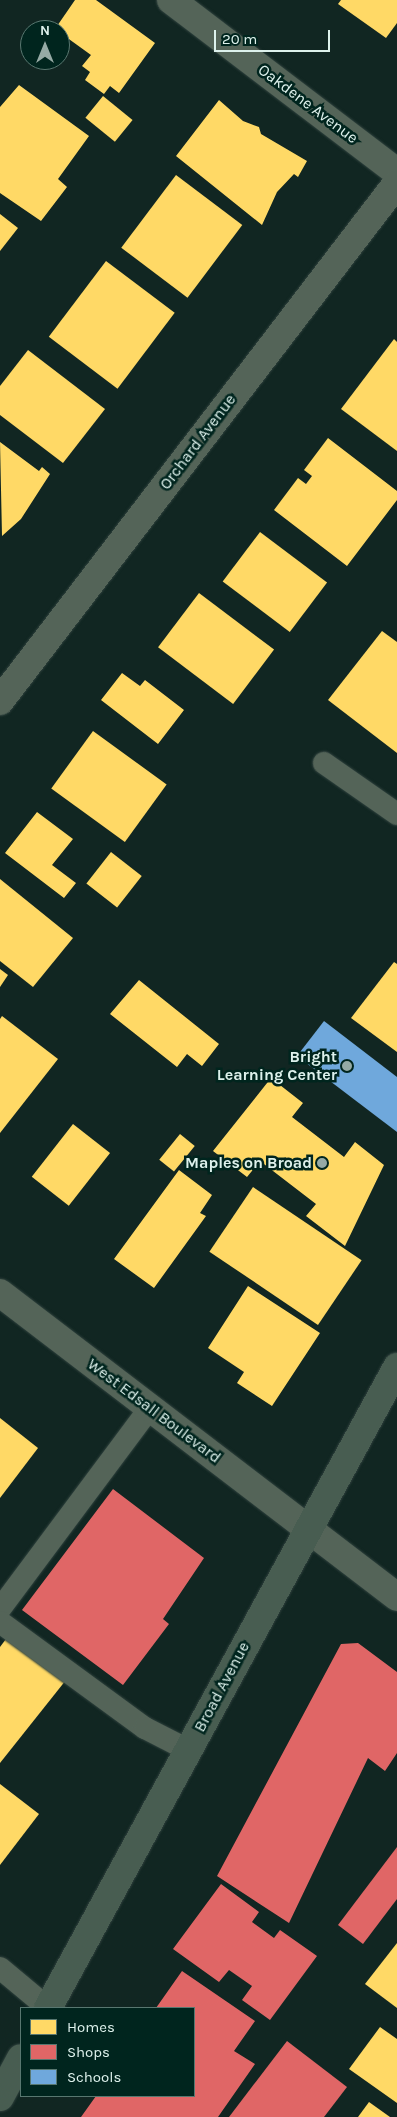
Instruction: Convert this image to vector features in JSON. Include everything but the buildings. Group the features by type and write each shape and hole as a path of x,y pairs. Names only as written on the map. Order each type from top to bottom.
{"main road":[{"name":"Broad Avenue","path":"49,2007 397,1367"},
{"path":"0,2097 20,2060"}],"street":[{"name":"Oakdene Avenue","path":"171,0 397,172"},
{"name":"Orchard Avenue","path":"0,701 397,183"},
{"name":"West Edsall Boulevard","path":"0,1293 397,1597"}],"lane":[{"path":"324,763 397,814"},
{"path":"0,1609 150,1408"},
{"path":"0,1622 144,1728 188,1750"},
{"path":"0,1968 47,2007"}],"place":[{"name":"Bright Learning Center","path":"347,1066"},
{"name":"Maples on Broad","path":"322,1163"}]}
